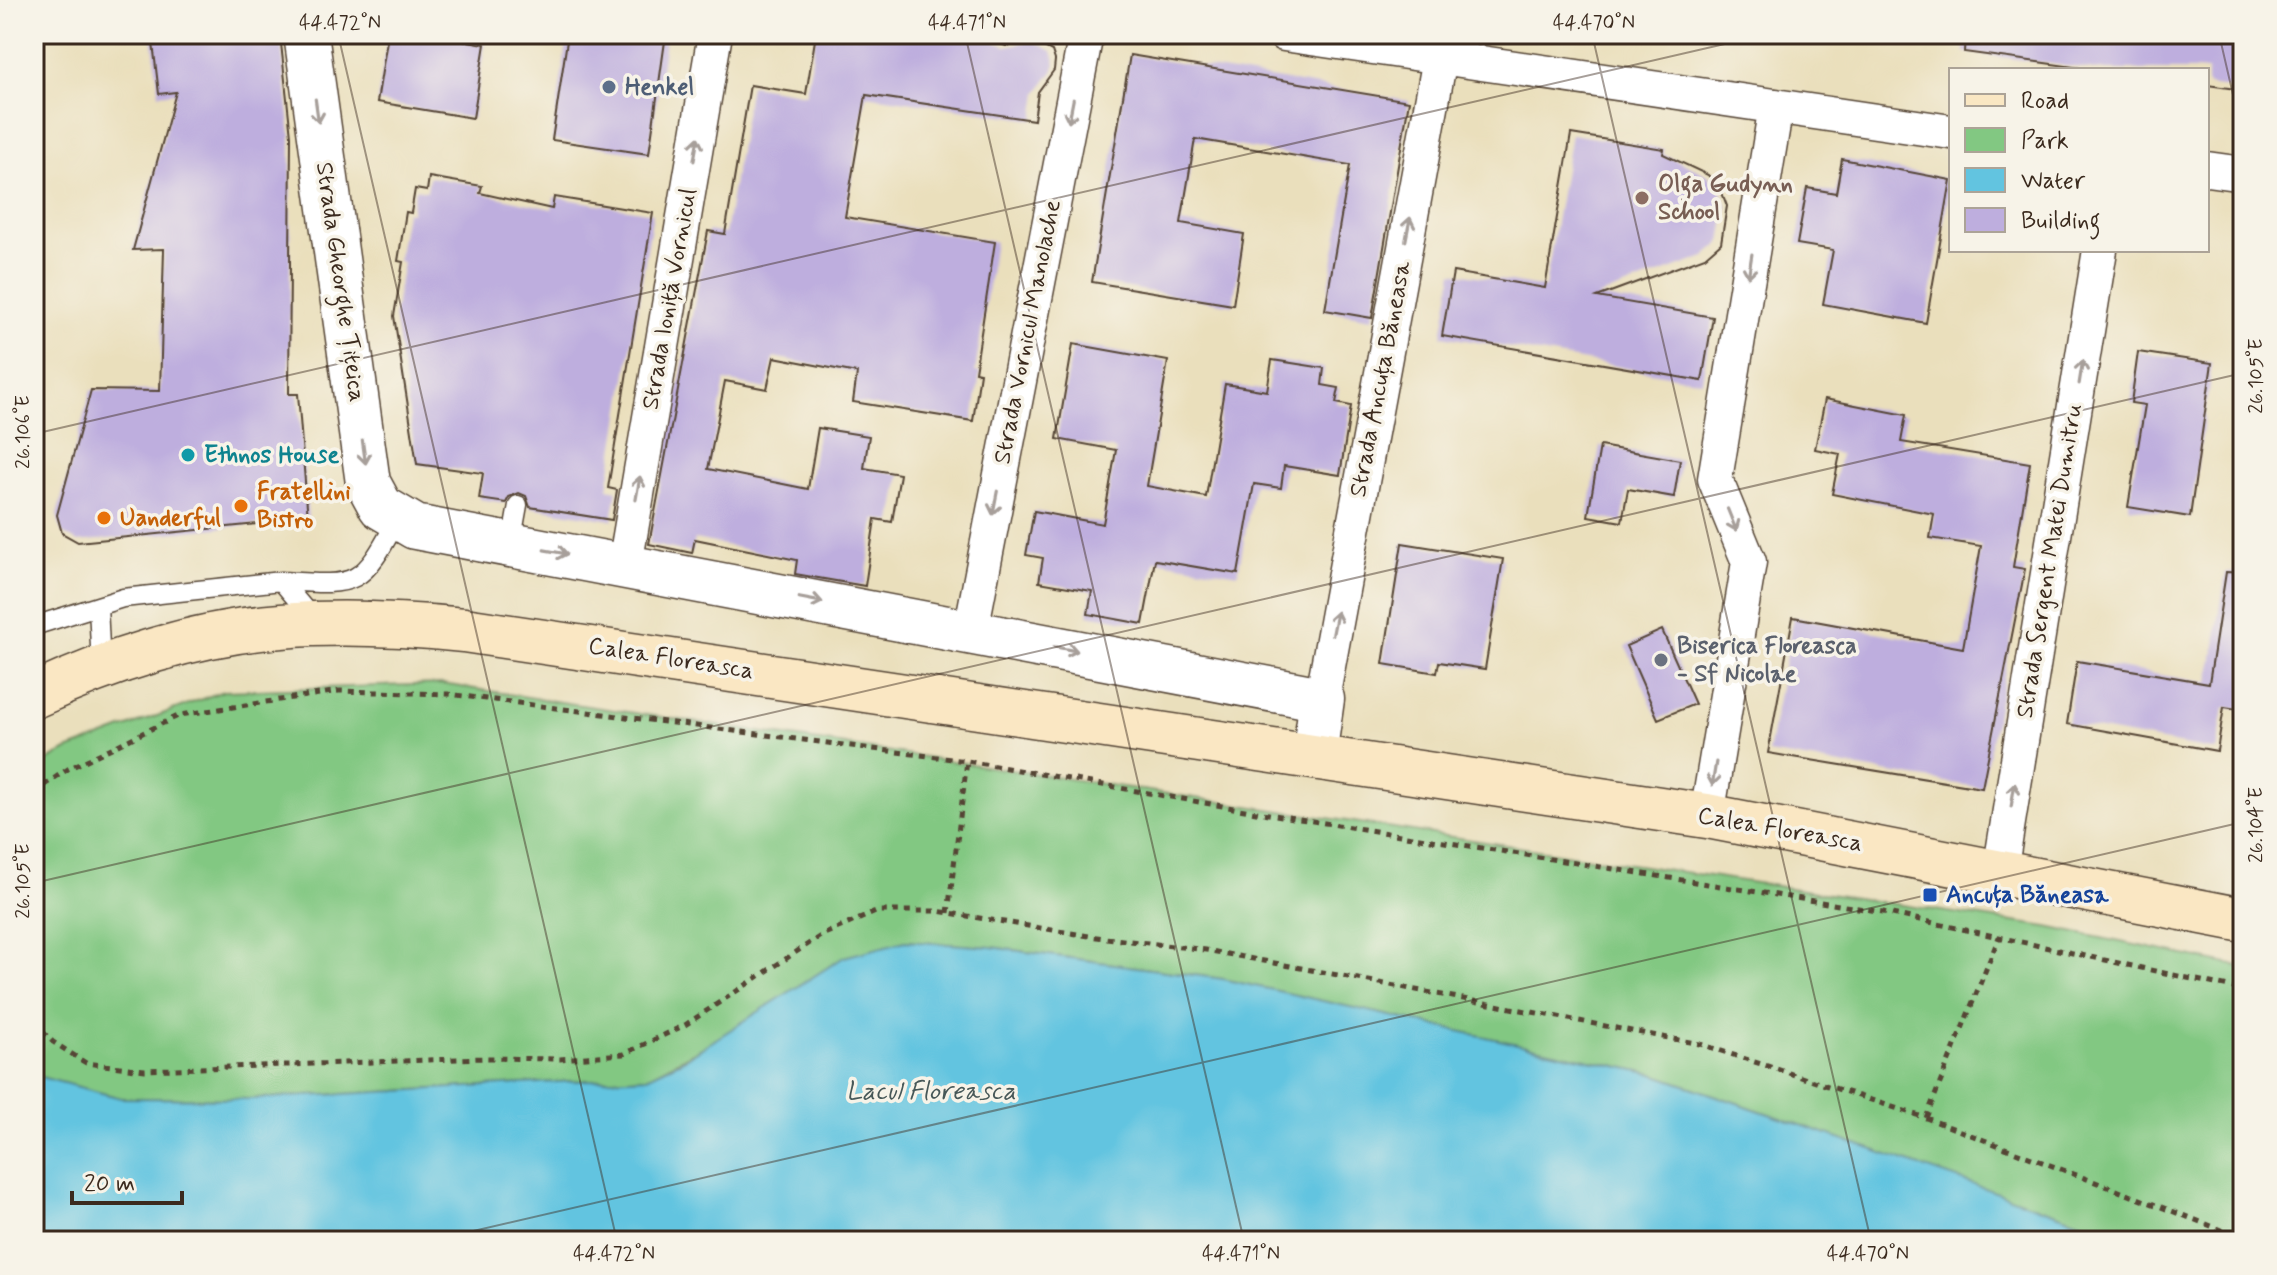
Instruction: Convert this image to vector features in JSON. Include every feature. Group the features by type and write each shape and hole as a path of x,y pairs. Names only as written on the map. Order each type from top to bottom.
{"main road":[{"name":"Calea Floreasca","path":"34,696 101,669 192,641 279,626 393,623 464,630 1707,816 2243,920"}],"street":[{"name":"Strada Gheorghe Țițeica","path":"306,34 368,483 381,507 398,518"},
{"name":"Strada Ioniță Vornicul","path":"625,565 715,34"},
{"name":"Strada Vornicul Manolache","path":"971,630 1086,34"},
{"path":"1284,34 1949,132"},
{"name":"Strada Ancuța Băneasa","path":"1322,699 1440,58"},
{"path":"1707,816 1749,562 1715,479 1776,106"},
{"path":"2209,169 2243,174"},
{"name":"Strada Sergent Matei Dumitru","path":"2000,872 2100,252"},
{"path":"398,518 415,527 515,524 625,565 1322,699 1301,754"},
{"path":"1274,690 1301,754"}],"lane":[{"path":"34,626 123,598 281,581 341,585 374,564 398,518"},
{"path":"281,581 319,625"},
{"path":"98,606 101,669"}],"path":[{"path":"34,792 68,769 180,715 339,691 448,694 967,761 1256,812 1883,912 2243,990"},
{"path":"948,913 967,761"},
{"path":"34,1023 53,1042 86,1063 145,1070 485,1058 560,1059 624,1054 685,1025 822,935 878,911 948,913 1206,950 1700,1044 1926,1118 2243,1238"},
{"path":"1926,1118 1999,937"}],"green space":[{"path":"442,684 2047,927 2243,967 2243,1241 2137,1241 1653,1074 1223,979 991,947 905,941 647,1077 252,1099 121,1098 40,1077 34,1068 34,768 67,750 223,691"}],"water":[{"name":"Lacul Floreasca","path":"905,941 991,947 1223,979 1653,1074 2137,1241 34,1241 34,1068 40,1077 121,1098 251,1099 647,1077 683,1060 844,957"}],"building":[{"path":"152,34 280,34 291,136 289,394 298,394 308,519 78,542 62,533 57,515 91,390 160,391 164,249 133,250 176,92 159,94"},
{"path":"388,34 426,34 485,44 473,118 377,102"},
{"name":"Henkel","path":"568,34 666,34 649,154 552,140"},
{"path":"816,34 985,38 1006,46 1033,41 1052,51 1055,60 1054,70 1038,92 1034,120 866,95 845,217 995,242 975,372 980,373 973,421 853,402 857,373 774,357 767,389 725,381 708,469 808,489 818,428 869,436 864,468 900,474 892,522 875,519 865,586 795,574 797,560 695,539 692,553 649,544 708,231 725,234 750,85 806,94"},
{"path":"1965,34 2243,34 2243,90 2209,85 2209,68 2080,68 1964,52"},
{"path":"1130,55 1409,101 1372,318 1325,310 1350,165 1195,139 1181,223 1244,234 1233,305 1092,282"},
{"path":"1571,134 1664,149 1663,154 1708,175 1721,190 1727,206 1721,243 1705,257 1597,297 1713,317 1702,381 1442,336 1453,272 1545,288"},
{"path":"1842,159 1949,180 1926,323 1823,304 1833,250 1797,244 1807,188 1836,193"},
{"path":"429,177 482,186 480,193 552,209 554,197 653,213 608,488 617,490 612,520 530,507 526,496 519,493 509,497 506,503 479,499 483,473 417,464 394,316 403,262 398,261 406,212 411,213 415,189 427,191"},
{"path":"1073,344 1168,361 1147,486 1206,497 1225,384 1267,391 1272,360 1324,368 1322,385 1339,388 1336,403 1351,406 1340,475 1284,466 1281,488 1254,484 1238,574 1155,560 1143,624 1088,614 1092,591 1039,582 1043,558 1026,555 1034,511 1103,524 1116,450 1057,439"},
{"path":"2138,352 2212,363 2190,517 2128,507 2145,405 2131,403"},
{"path":"1825,399 1906,415 1901,442 2030,463 2013,567 2025,569 1982,788 1768,753 1793,617 1963,648 1981,546 1930,538 1934,514 1832,494 1840,454 1815,449"},
{"path":"1600,446 1680,460 1674,497 1628,489 1622,522 1588,516"},
{"path":"1402,543 1503,559 1485,669 1439,662 1437,673 1383,664"},
{"path":"2226,572 2243,573 2243,710 2224,707 2217,751 2067,724 2077,661 2209,683"},
{"path":"1662,630 1695,704 1658,719 1626,646"}],"place":[{"name":"Henkel","path":"609,87"},
{"name":"Olga Gudynn School","path":"1642,198"},
{"name":"Ethnos House","path":"188,455"},
{"name":"Fratellini Bistro","path":"241,506"},
{"name":"Uanderful","path":"104,518"},
{"name":"Biserica Floreasca - Sf Nicolae","path":"1661,660"},
{"name":"Ancuța Băneasa","path":"1930,895"}]}
